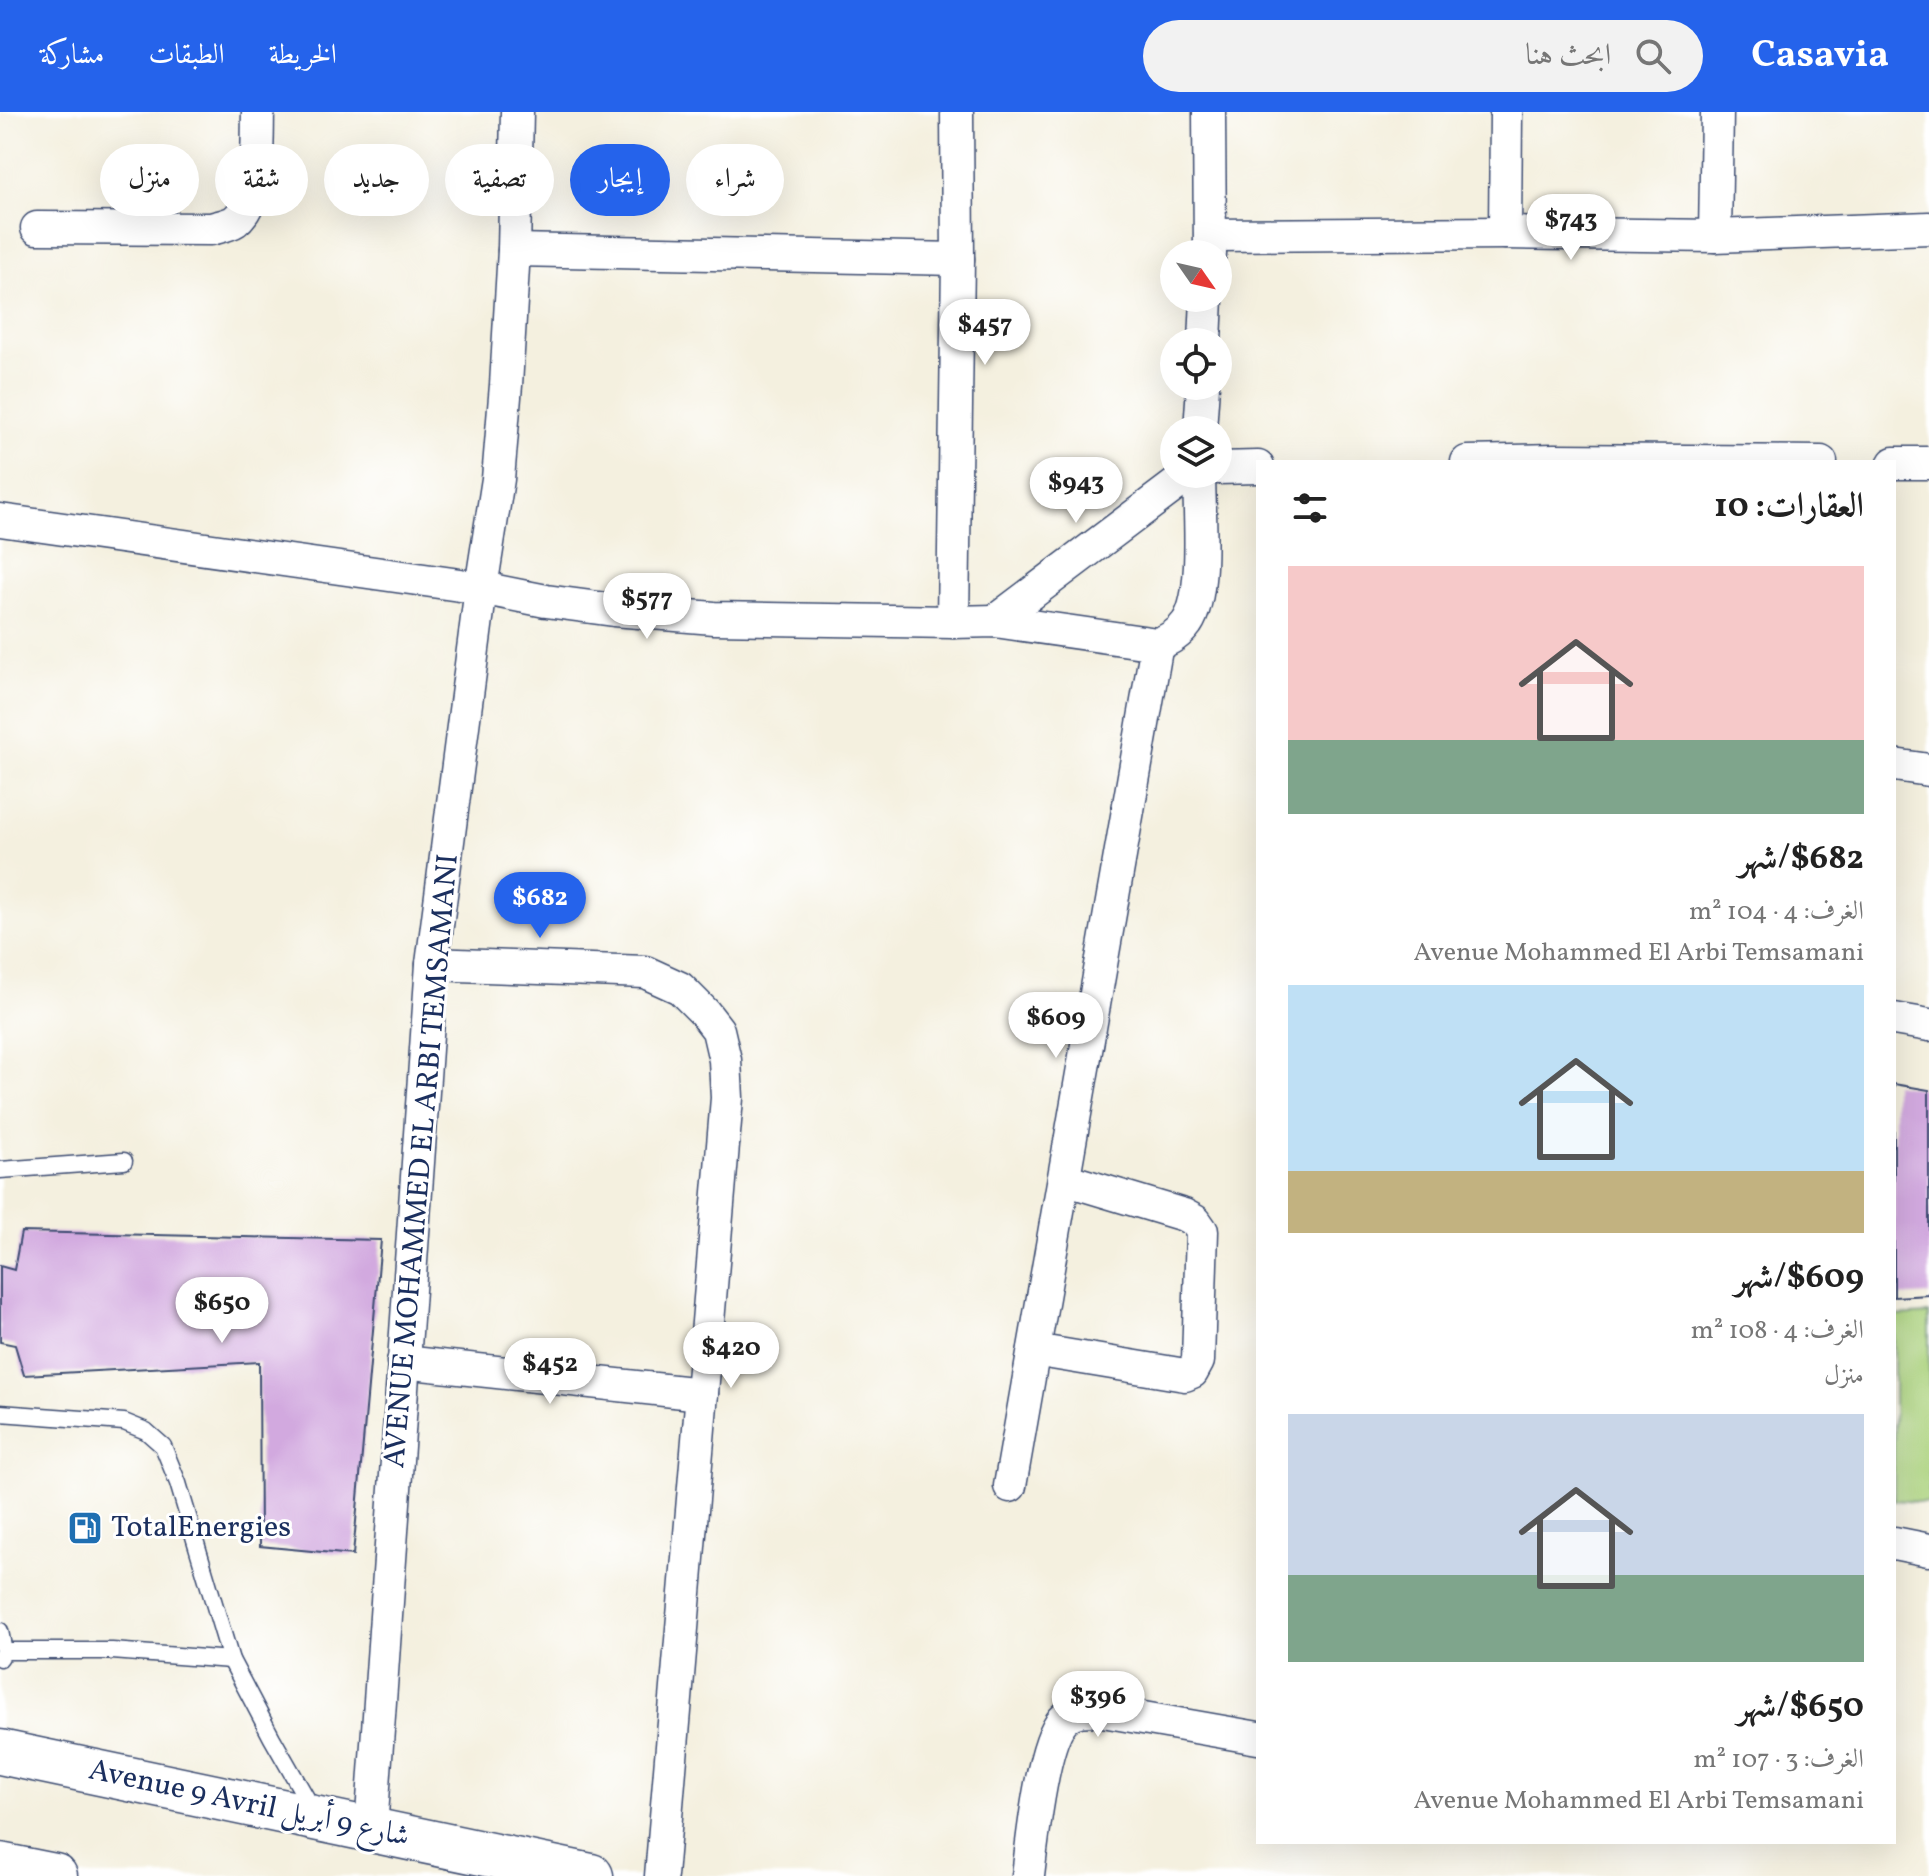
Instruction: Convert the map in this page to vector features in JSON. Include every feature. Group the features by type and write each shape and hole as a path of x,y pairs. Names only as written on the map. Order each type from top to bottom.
{"highway":[{"name":"Avenue 9 Avril شارع 9 أبريل","path":"0,1752 591,1876"},
{"path":"0,1865 55,1876"}],"street":[{"path":"37,228 211,229 234,222 247,207 255,180 258,112"},
{"name":"AVENUE MOHAMMED EL ARBI TEMSAMANI","path":"371,1829 432,964 498,479 514,250 517,112"},
{"path":"953,622 957,112"},
{"path":"1209,112 1210,240"},
{"path":"1505,233 1506,112"},
{"path":"1715,236 1717,112"},
{"path":"1232,243 1505,233 1715,236 1929,228"},
{"path":"514,250 958,259"},
{"path":"1896,463 1929,463"},
{"path":"1232,468 1256,467"},
{"path":"995,621 1171,488"},
{"path":"0,520 481,588 614,610 700,617 995,621 1157,644 1172,640 1188,622 1199,593 1199,488"},
{"path":"1010,1486 1157,644"},
{"path":"1896,765 1929,770"},
{"path":"432,964 645,972 680,988 718,1030 725,1060 727,1098 661,1876"},
{"path":"1896,1019 1929,1025"},
{"path":"1034,1350 1185,1375 1192,1372 1198,1361 1202,1231 1195,1221 1064,1179"},
{"path":"403,1362 702,1394"},
{"path":"1896,1543 1929,1550"},
{"path":"1028,1876 1046,1766 1063,1719 1081,1709 1103,1711 1256,1738"}],"lane":[{"path":"0,1170 124,1161"},
{"path":"0,1413 124,1422 146,1431 163,1446 178,1483 231,1660 317,1818"},
{"path":"0,1631 2,1654 112,1651 231,1660"}],"green space":[{"path":"1929,1314 1929,1503 1896,1500 1896,1316"}],"building":[{"path":"1896,1084 1929,1090 1929,1295 1896,1297"},
{"path":"21,1232 381,1240 353,1555 260,1546 259,1362 24,1375 15,1345 0,1342 0,1266 14,1270"}],"place":[{"name":"TotalEnergies","path":"85,1528"}]}
